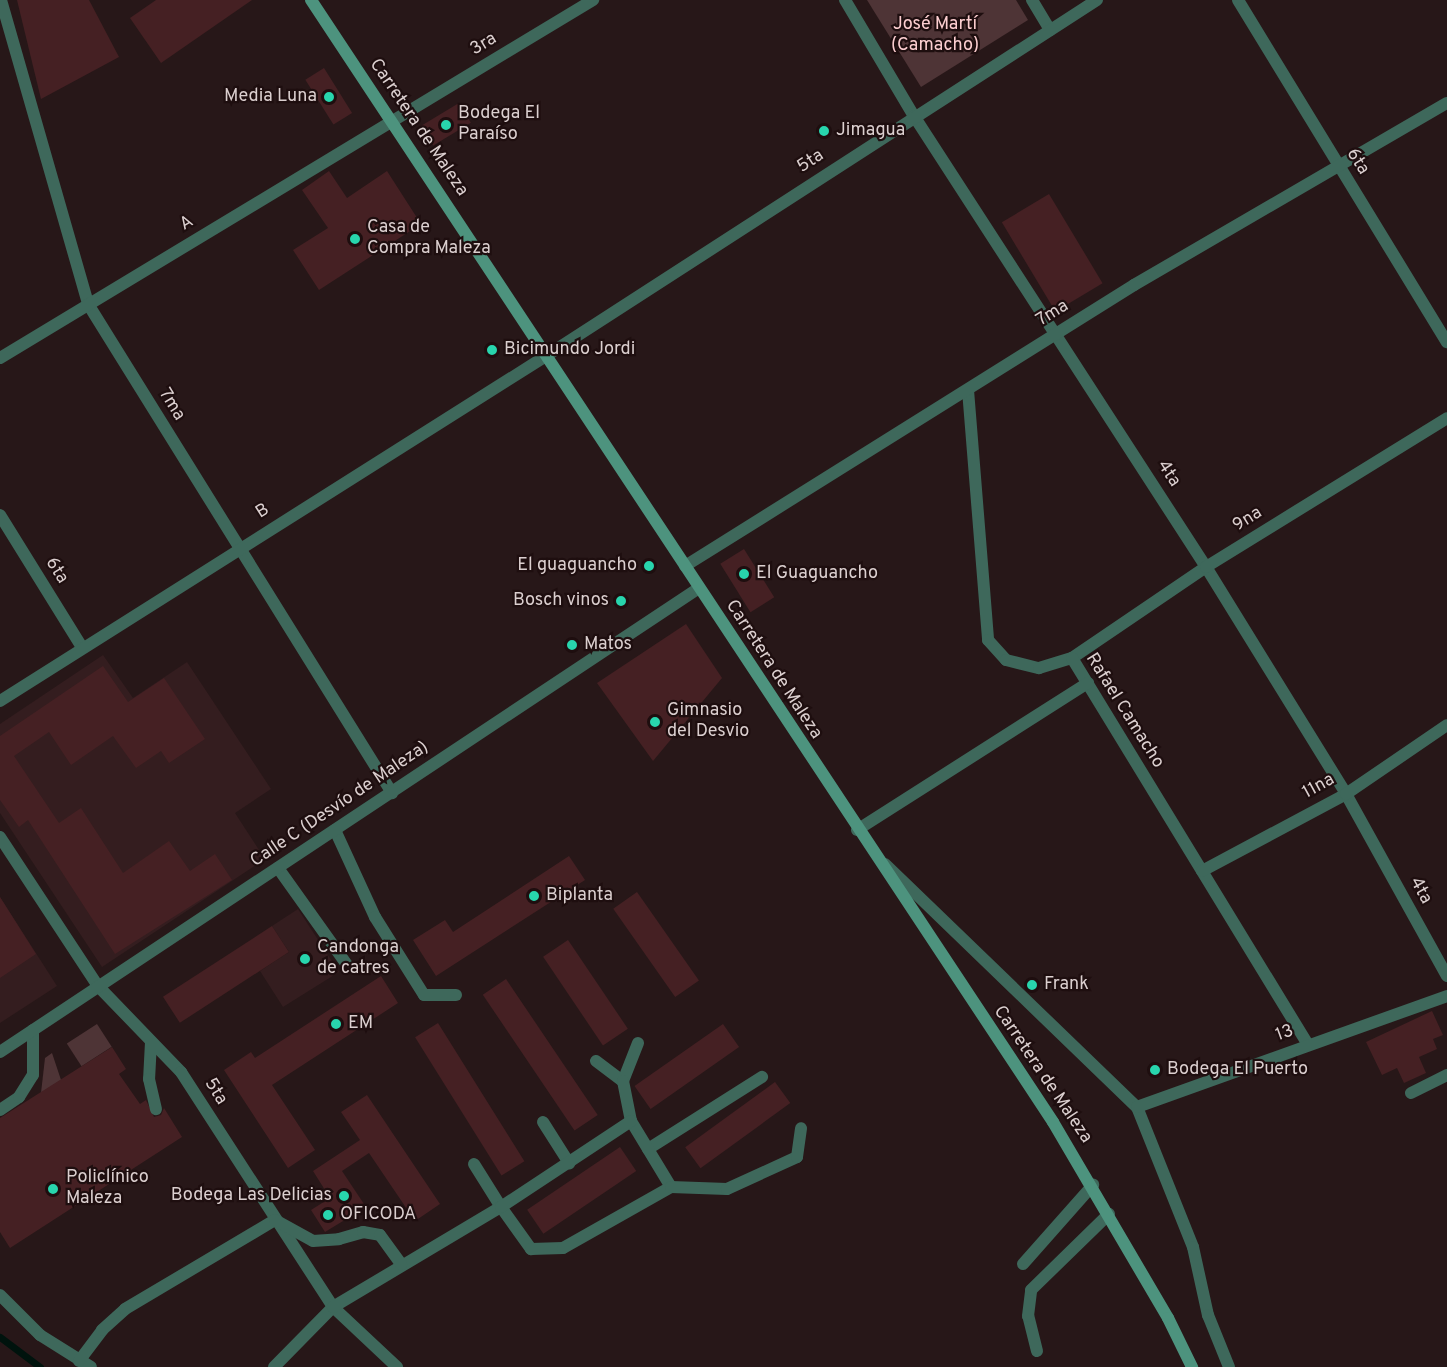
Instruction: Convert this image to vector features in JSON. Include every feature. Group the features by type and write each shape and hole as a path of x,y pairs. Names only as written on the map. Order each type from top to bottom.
{"main road":[{"name":"Carretera de Maleza","path":"311,0 685,566 856,830 1093,1185 1192,1367"}],"street":[{"name":"7ma","path":"1,0 88,304 238,549 392,793"},
{"name":"3ra","path":"393,122 593,0"},
{"name":"4ta","path":"845,0 914,116 1057,333 1206,567 1346,794 1447,976"},
{"path":"1032,0 1050,30"},
{"name":"5ta","path":"546,356 914,116 1097,0"},
{"name":"6ta","path":"1238,0 1447,342"},
{"name":"7ma","path":"685,566 1057,333 1447,103"},
{"name":"A","path":"0,358 393,122"},
{"name":"B","path":"0,701 82,647 546,356"},
{"name":"Rafael Camacho","path":"968,390 988,640 1006,660 1039,668 1072,658 1308,1045"},
{"name":"9na","path":"1072,658 1206,567 1447,418"},
{"name":"6ta","path":"0,515 82,647"},
{"name":"Calle C (Desvío de Maleza)","path":"0,1052 699,588"},
{"path":"856,830 1088,683"},
{"name":"11na","path":"1202,871 1346,794 1447,725"},
{"path":"335,830 375,917 424,995 456,995"},
{"name":"5ta","path":"0,837 98,986 181,1072 333,1307 397,1367"},
{"path":"873,853 1137,1107 1193,1246 1209,1316 1228,1367"},
{"path":"278,868 348,966"},
{"name":"13","path":"1137,1107 1447,996"},
{"path":"0,1110 19,1097 33,1075 33,1030"},
{"path":"151,1042 149,1079 156,1109"},
{"path":"638,1043 623,1081 631,1120 671,1187"},
{"path":"596,1061 623,1081"},
{"path":"1411,1093 1447,1075"},
{"path":"648,1149 762,1077"},
{"path":"274,1367 333,1307 401,1264 501,1207 631,1120"},
{"path":"543,1122 569,1163"},
{"path":"474,1164 531,1249 563,1248 671,1187 727,1189 797,1157 801,1128"},
{"path":"1023,1264 1093,1185"},
{"path":"1037,1352 1028,1316 1031,1290 1109,1214"},
{"path":"79,1361 102,1330 125,1309 275,1220 313,1241 339,1239 363,1232 380,1235 401,1264"},
{"path":"0,1295 40,1335 91,1367"}],"shaded area":[{"path":"103,655 133,698 187,662 271,789 235,813 265,859 102,967 0,813 0,724"},
{"path":"0,897 57,986 0,1023"},
{"name":"Candonga de catres","path":"298,909 339,972 283,1007 260,971 289,952 272,926"}],"green space":[{"name":"José Martí (Camacho)","path":"867,0 1016,0 1028,20 921,87"},
{"path":"97,1024 112,1047 82,1066 67,1044"},
{"path":"52,1053 61,1080 41,1093 45,1058"}],"building":[{"path":"17,0 89,0 119,57 41,99"},
{"path":"156,0 252,0 161,63 130,18"},
{"name":"Media Luna","path":"324,68 352,113 333,125 305,80"},
{"name":"Bodega El Paraíso","path":"459,103 471,123 433,145 421,126"},
{"name":"Casa de Compra Maleza","path":"329,171 347,198 387,171 421,224 319,290 293,250 328,228 302,190"},
{"path":"1049,194 1103,283 1055,311 1002,222"},
{"name":"El Guaguancho","path":"744,549 774,597 750,612 720,564"},
{"name":"Gimnasio del Desvio","path":"686,624 722,678 653,761 597,683"},
{"path":"103,666 128,702 164,678 205,739 169,763 161,751 136,768 113,736 71,765 49,732 14,756 59,823 81,808 123,873 169,841 190,871 215,854 232,880 115,954 28,820 19,827 0,800 0,736"},
{"name":"Biplanta","path":"569,856 585,880 436,976 413,940 445,920 453,932"},
{"path":"637,892 699,980 675,997 613,909"},
{"path":"0,897 36,954 0,978"},
{"path":"272,926 289,952 180,1023 163,997"},
{"path":"568,940 628,1029 603,1045 543,957"},
{"path":"381,976 398,1003 272,1085 315,1150 288,1168 224,1070 251,1052 255,1058"},
{"path":"506,979 598,1115 574,1131 483,995"},
{"path":"1432,1011 1443,1035 1433,1039 1437,1049 1419,1057 1426,1073 1404,1083 1397,1068 1382,1075 1366,1042"},
{"path":"438,1023 524,1161 501,1176 415,1037"},
{"path":"723,1024 739,1047 651,1109 635,1086"},
{"name":"Policlínico Maleza","path":"112,1047 126,1069 119,1074 140,1104 146,1100 154,1117 161,1115 164,1108 182,1137 10,1248 0,1232 0,1118"},
{"path":"775,1082 790,1103 700,1168 685,1147"},
{"path":"367,1095 440,1204 415,1221 369,1153 342,1171 366,1207 325,1232 311,1210 330,1198 313,1171 360,1140 341,1112"},
{"path":"620,1147 636,1171 543,1234 527,1210"}],"waterway":[{"path":"0,1337 40,1367"}],"place":[{"name":"Media Luna","path":"329,97"},
{"name":"Bodega El Paraíso","path":"446,125"},
{"name":"Jimagua","path":"824,131"},
{"name":"Casa de Compra Maleza","path":"355,239"},
{"name":"Bicimundo Jordi","path":"492,350"},
{"name":"El guaguancho","path":"649,566"},
{"name":"El Guaguancho","path":"744,574"},
{"name":"Bosch vinos","path":"621,601"},
{"name":"Matos","path":"572,645"},
{"name":"Gimnasio del Desvio","path":"655,722"},
{"name":"Biplanta","path":"534,896"},
{"name":"Candonga de catres","path":"305,959"},
{"name":"Frank","path":"1032,985"},
{"name":"EM","path":"336,1024"},
{"name":"Bodega El Puerto","path":"1155,1070"},
{"name":"Policlínico Maleza","path":"53,1189"},
{"name":"Bodega Las Delicias","path":"344,1196"},
{"name":"OFICODA","path":"328,1215"}]}
